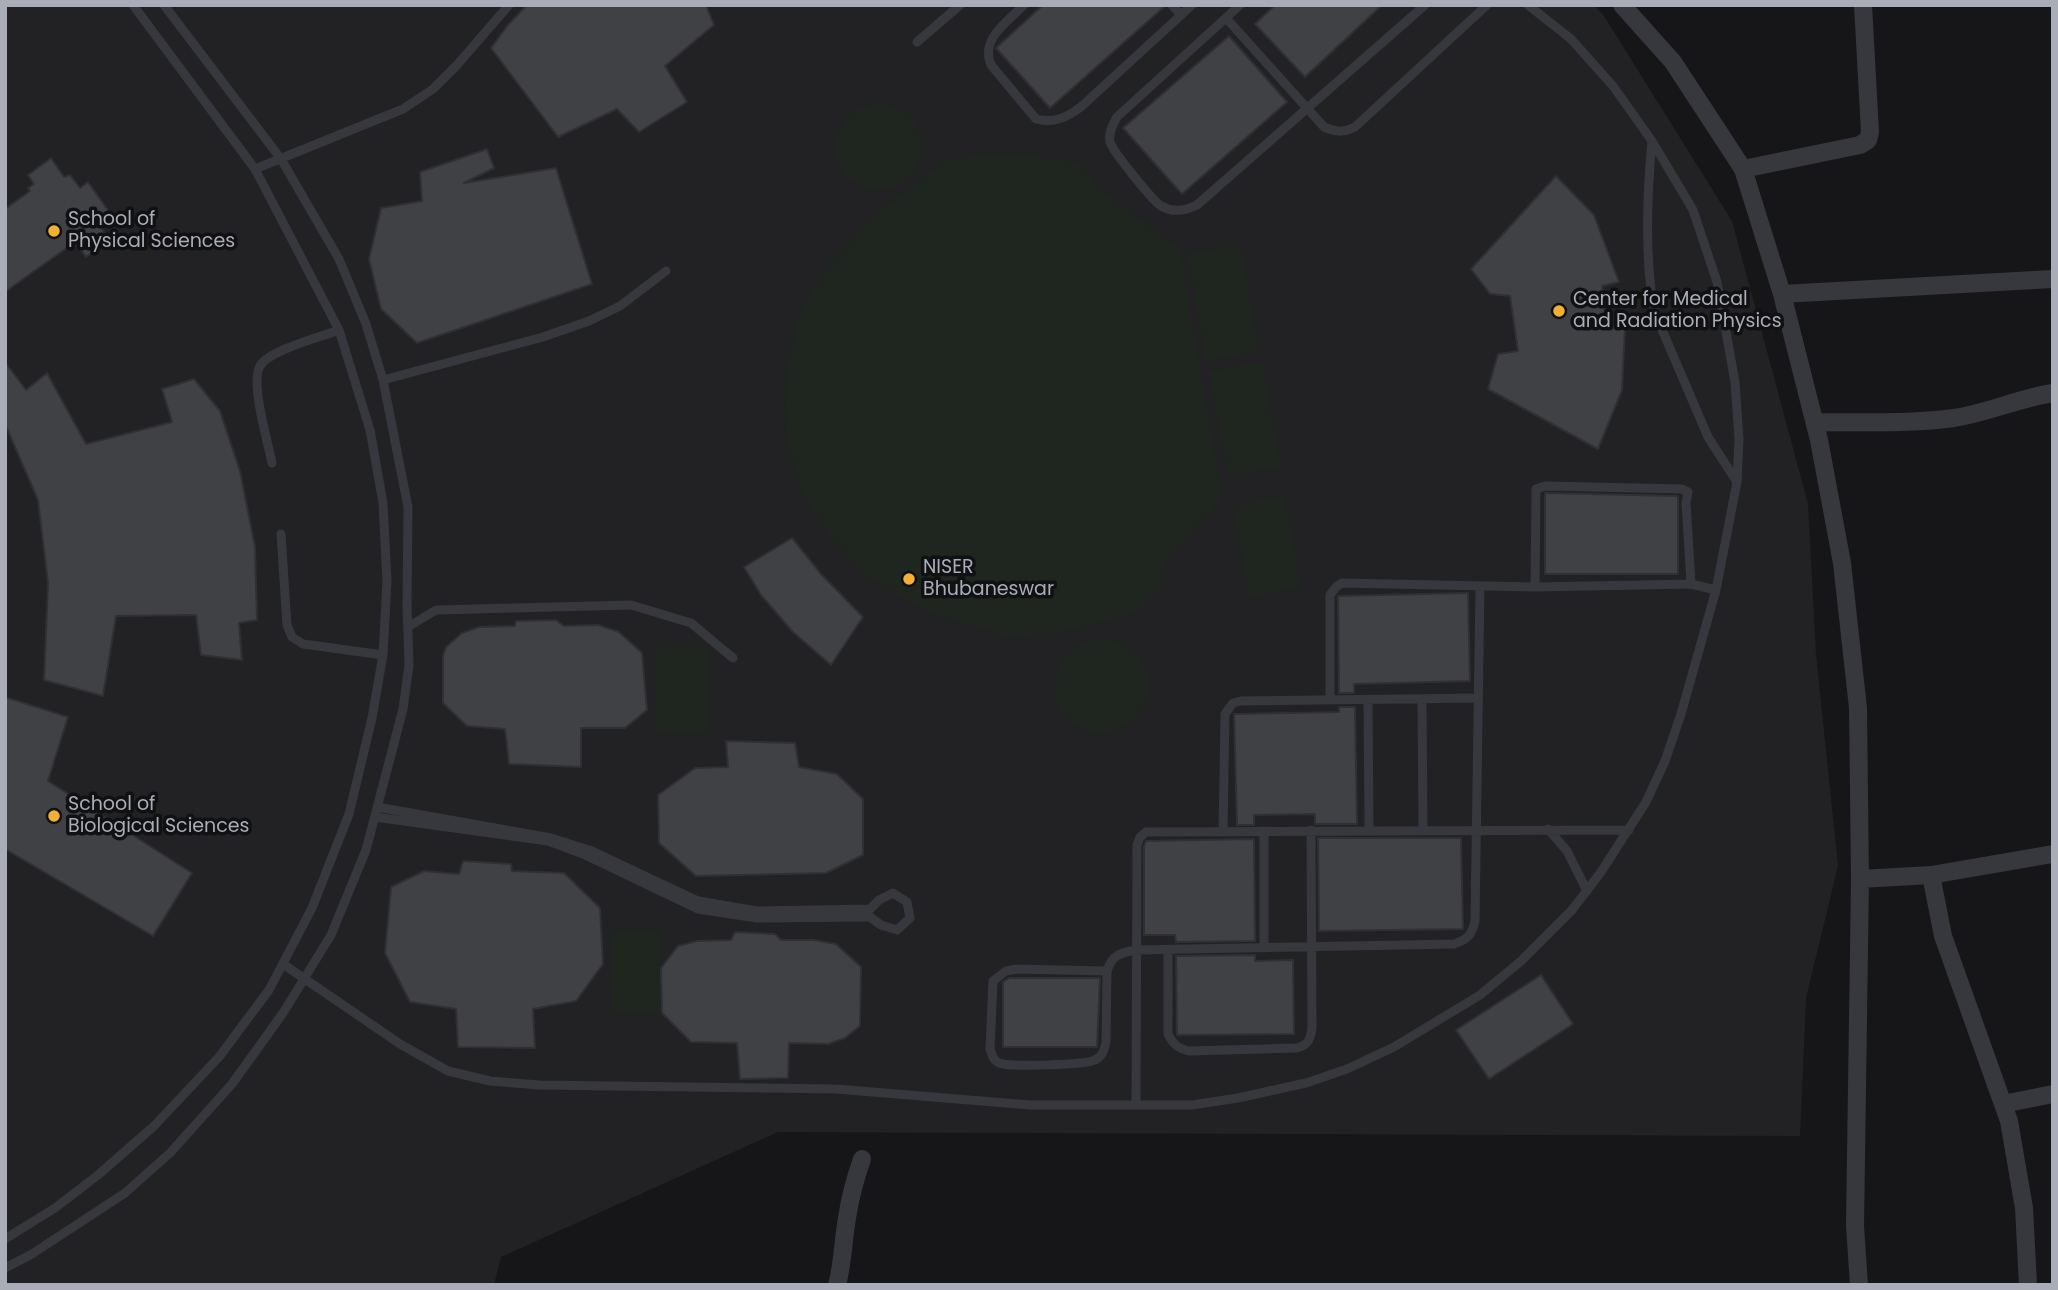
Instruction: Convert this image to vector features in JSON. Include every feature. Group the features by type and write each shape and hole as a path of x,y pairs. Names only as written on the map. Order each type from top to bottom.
{"street":[{"path":"1622,5 1673,62 1743,169 1782,294 1815,422 1842,563 1858,708 1860,879 1856,1226 1859,1285"},
{"path":"1743,169 1860,145 1868,140 1870,132 1863,5"},
{"path":"1782,294 2053,279"},
{"path":"1815,422 1901,422 1954,418 1995,410 2053,393"},
{"path":"1860,879 1931,875 2053,854"},
{"path":"1931,875 1944,936 2009,1121 2024,1208 2028,1285"},
{"path":"2003,1104 2053,1094"},
{"path":"837,1285 842,1268 846,1220 862,1159"}],"lane":[{"path":"5,1239 55,1208 154,1126 219,1057 269,990 312,908 349,814 372,718 383,656 387,581 383,503 370,430 339,330 255,169 133,5"},
{"path":"5,1268 32,1254 125,1193 170,1153 232,1084 283,1013 331,935 366,850 403,709 409,665 408,507 397,440 366,324 339,258 281,159 164,5"},
{"path":"255,169 403,109 423,96 457,65 509,5"},
{"path":"917,42 960,5"},
{"path":"1024,5 992,36 987,55 991,65 1036,119 1043,121 1057,121 1069,117 1192,5"},
{"path":"1172,5 1181,15"},
{"path":"1240,5 1117,117 1111,128 1109,140 1115,152 1159,205 1170,210 1184,211 1197,205 1425,5"},
{"path":"1226,18 1324,127 1345,132 1355,127 1487,5"},
{"path":"283,964 400,1044 448,1071 490,1082 539,1086 836,1089 1030,1105 1192,1105 1306,1083 1348,1069 1394,1048 1480,995 1521,961 1572,910 1646,802 1665,761 1681,715 1716,590 1737,482 1740,439 1735,382 1717,282 1693,210 1652,141 1613,86 1571,39 1528,5"},
{"path":"1652,141 1649,206 1651,294 1654,311 1708,437 1737,482"},
{"path":"383,380 543,337 589,321 620,306 666,271"},
{"path":"272,463 257,381 260,367 270,356 339,330"},
{"path":"1535,587 1536,488 1545,486 1682,488 1688,492 1686,503 1691,584"},
{"path":"281,534 287,625 292,637 303,644 383,656"},
{"path":"1330,700 1330,595 1342,583 1535,587 1691,584 1716,590"},
{"path":"1107,971 1017,969 999,974 993,981 990,1049 992,1057 1000,1063 1013,1065 1084,1063 1096,1060 1104,1052 1106,1042 1107,971 1115,956 1121,952 1454,944 1465,941 1473,931 1475,921 1480,586"},
{"path":"408,627 436,610 631,605 691,623 733,658"},
{"path":"1223,831 1225,715 1233,703 1478,698"},
{"path":"1422,699 1423,830"},
{"path":"1368,700 1369,830"},
{"path":"376,812 551,838 592,852 698,901 757,911 870,909 879,900 893,893 907,902 910,918 898,930 881,925 870,917 757,918 698,909 583,854 548,841 376,812"},
{"path":"1548,829 1567,850 1587,891"},
{"path":"1136,1105 1137,845 1146,832 1629,830"},
{"path":"1264,831 1264,948"},
{"path":"1168,950 1168,1034 1179,1049 1297,1048 1306,1045 1312,1029 1311,831"}],"shaded area":[{"name":"NISER Bhubaneswar","path":"5,5 1594,5 1604,16 1732,221 1808,504 1816,654 1838,866 1806,998 1800,1136 778,1132 501,1257 494,1285 5,1285"},
{"path":"879,104 903,111 915,123 922,147 915,171 903,183 879,190 855,183 843,171 836,147 843,123 855,111"},
{"path":"1006,153 1070,161 1092,173 1096,186 1180,249 1222,498 1163,565 1160,591 1134,613 1072,630 1011,637 932,614 864,575 822,525 801,488 786,435 785,380 797,321 823,273 875,215 945,161"},
{"path":"1241,245 1259,352 1206,361 1188,254"},
{"path":"1262,362 1281,467 1228,476 1209,371"},
{"path":"1285,497 1301,587 1249,597 1233,506"},
{"path":"1101,639 1119,643 1134,653 1144,668 1148,686 1144,704 1134,719 1119,729 1101,733 1083,729 1068,719 1058,704 1054,686 1058,668 1068,653 1083,643"},
{"path":"656,647 710,647 710,734 656,734"},
{"path":"660,930 662,1013 612,1014 610,931"}],"building":[{"path":"527,5 706,5 714,25 665,66 687,102 639,132 617,109 558,137 491,48"},
{"path":"1043,5 1165,6 1050,108 996,48"},
{"path":"1275,5 1382,5 1305,77 1255,24"},
{"path":"1229,36 1287,102 1182,194 1123,128"},
{"path":"487,149 494,168 464,183 556,168 592,284 417,343 381,309 369,259 381,208 422,201 420,172"},
{"name":"School of Physical Sciences","path":"51,158 64,177 70,175 80,188 88,182 110,213 97,222 110,240 86,257 75,242 5,292 5,209 30,191 28,188 34,184 28,175"},
{"name":"Center for Medical and Radiation Physics","path":"1556,176 1594,215 1619,282 1602,286 1607,327 1625,329 1622,390 1598,449 1488,389 1498,354 1518,351 1510,296 1490,294 1471,269"},
{"path":"5,362 26,390 47,373 86,444 172,422 162,389 194,379 220,411 240,471 255,547 257,620 239,623 242,660 201,655 196,615 116,616 103,696 44,680 48,583 38,500 5,424"},
{"path":"1545,493 1678,496 1678,574 1545,574"},
{"path":"792,538 821,574 863,617 831,665 793,632 761,595 744,567"},
{"path":"1468,593 1470,681 1354,684 1354,693 1339,693 1338,596"},
{"path":"556,620 564,626 598,625 619,632 642,653 647,710 625,728 581,728 581,767 509,764 505,729 467,726 443,703 443,656 446,647 462,633 479,627 515,626 516,621"},
{"name":"School of Biological Sciences","path":"5,697 68,717 48,781 192,873 153,936 5,849"},
{"path":"1339,707 1355,707 1357,824 1315,824 1315,814 1254,815 1254,825 1237,825 1234,714 1339,712"},
{"path":"726,741 795,743 799,767 837,774 863,799 863,855 826,873 696,876 659,843 658,795 695,768 728,767"},
{"path":"1318,838 1461,838 1463,929 1319,931"},
{"path":"1254,839 1255,941 1176,942 1175,935 1144,935 1146,841"},
{"path":"463,861 511,864 512,871 564,873 600,908 603,964 576,1001 533,1009 535,1048 458,1047 456,1009 410,1002 385,953 391,887 424,871 459,874"},
{"path":"735,932 775,934 781,940 814,940 836,944 861,967 860,1026 845,1038 828,1044 789,1043 788,1078 740,1079 737,1043 691,1042 662,1013 661,968 678,946 697,941 731,940"},
{"path":"1255,955 1255,961 1293,960 1294,1034 1177,1035 1176,956"},
{"path":"1541,975 1573,1024 1489,1079 1456,1030"},
{"path":"1009,978 1100,978 1097,1047 1003,1047 1003,982"}],"place":[{"name":"School of Physical Sciences","path":"54,231"},
{"name":"Center for Medical and Radiation Physics","path":"1559,311"},
{"name":"NISER Bhubaneswar","path":"909,579"},
{"name":"School of Biological Sciences","path":"54,816"}]}
